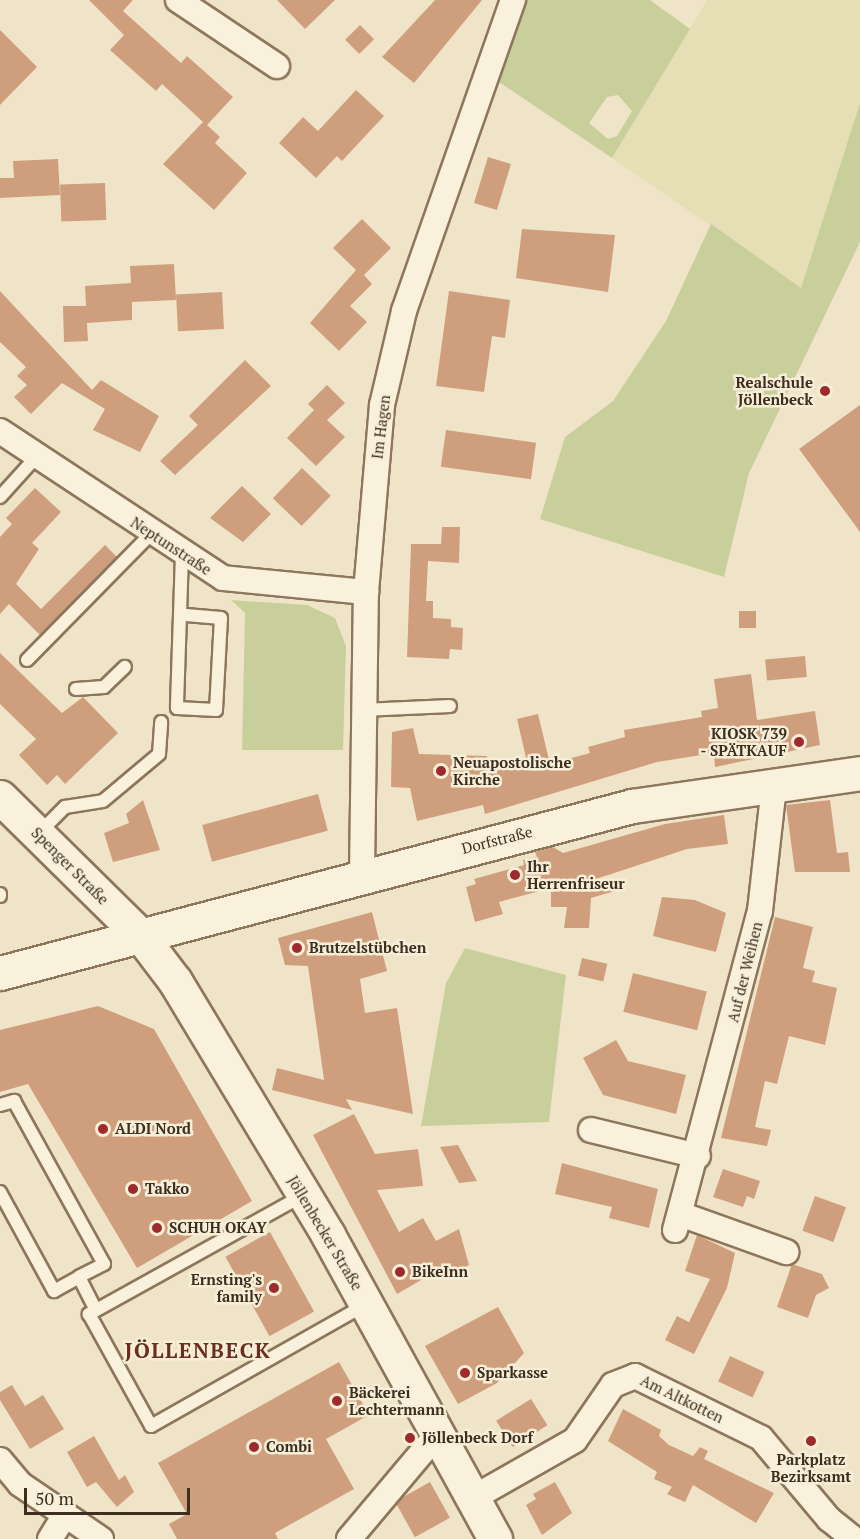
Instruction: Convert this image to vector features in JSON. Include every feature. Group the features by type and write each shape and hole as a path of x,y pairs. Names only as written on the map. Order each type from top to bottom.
{"main road":[{"name":"Dorfstraße","path":"0,973 362,873 632,806 860,773"},
{"name":"Spenger Straße","path":"0,797 140,935"},
{"name":"Jöllenbecker Straße","path":"140,935 175,981 368,1304 495,1539"}],"street":[{"path":"178,0 277,66"},
{"name":"Im Hagen","path":"362,873 366,592 380,422 404,311 513,0"},
{"name":"Neptunstraße","path":"0,430 151,534 223,578 248,585 366,592"},
{"name":"Auf der Weihen","path":"774,786 760,911 698,1156 678,1222 786,1252"},
{"path":"591,1130 698,1156"},
{"name":"Am Altkotten","path":"473,1498 574,1440 613,1385 635,1376 761,1438 829,1519 854,1539"},
{"path":"350,1539 439,1432"},
{"path":"0,1460 20,1484 64,1517 101,1539"},
{"path":"50,1539 64,1517"}],"lane":[{"path":"0,497 37,456"},
{"path":"27,660 151,534"},
{"path":"182,554 178,597 183,615 177,708 216,710 221,618 183,615"},
{"path":"76,689 104,687 125,667"},
{"path":"363,710 450,706"},
{"path":"38,834 65,807 103,801 159,754 161,722"},
{"path":"0,1105 14,1101 104,1264 54,1291 0,1192"},
{"path":"93,1312 302,1196"},
{"path":"79,1277 93,1312 151,1426 368,1304"}],"shaded area":[{"path":"707,0 860,0 860,103 801,288 612,158"}],"green space":[{"path":"526,0 650,0 690,29 612,158 499,82","holes":["618,95 632,111 617,136 608,139 589,123 607,97"]},
{"path":"860,103 860,242 749,473 724,577 540,519 565,437 613,401 666,321 711,224 801,288"},
{"path":"231,600 307,605 335,618 346,646 343,750 242,750 245,613"},
{"path":"465,948 566,975 549,1122 421,1126 446,983"}],"building":[{"path":"89,0 133,0 123,11 181,63 187,56 233,97 207,125 220,137 215,143 247,173 214,210 163,164 203,122 162,84 156,91 110,50 124,35"},
{"path":"277,0 335,0 305,29"},
{"path":"435,0 482,0 414,83 382,57"},
{"path":"360,25 374,39 359,54 345,40"},
{"path":"0,30 37,67 0,105"},
{"path":"356,90 384,116 342,161 337,156 316,178 279,143 303,117 318,131"},
{"path":"488,157 511,164 497,210 474,203"},
{"path":"58,159 60,195 0,198 0,178 14,178 13,161"},
{"path":"105,183 106,220 61,222 60,185"},
{"path":"362,219 391,248 364,275 372,284 350,306 367,322 339,351 310,323 356,270 333,248"},
{"path":"522,229 615,235 608,292 516,278"},
{"path":"174,264 176,300 132,302 132,320 87,323 88,341 64,342 63,306 86,306 85,286 131,283 130,266"},
{"path":"0,291 92,390 101,380 159,416 140,452 93,430 105,409 62,383 31,414 14,397 27,385 17,376 26,367 0,342"},
{"path":"449,291 510,300 505,338 492,336 484,392 436,386"},
{"path":"222,292 224,329 178,331 176,294"},
{"path":"245,360 271,386 175,475 160,461 198,425 189,416"},
{"path":"327,385 345,403 327,420 345,437 316,466 287,438 314,410 308,404"},
{"path":"860,405 860,532 799,449"},
{"path":"446,430 536,443 531,479 441,467"},
{"path":"302,468 331,496 302,526 273,498"},
{"path":"242,486 271,514 243,542 210,518"},
{"path":"35,488 61,512 32,543 39,549 16,584 41,609 105,545 117,557 40,635 9,604 0,614 0,537 12,524 6,518"},
{"path":"442,527 460,527 459,563 428,561 426,601 433,601 433,618 451,619 451,627 463,628 462,650 450,649 449,659 407,657 411,544 441,544"},
{"path":"739,611 756,611 756,628 739,628"},
{"path":"0,653 62,713 83,697 118,733 65,784 57,775 47,785 19,755 36,739 0,704"},
{"path":"805,656 807,677 767,680 765,659"},
{"path":"751,674 757,720 815,711 820,745 715,767 714,753 657,762 485,814 483,805 417,821 410,788 391,787 392,732 413,728 419,754 487,756 490,773 527,762 517,719 538,714 550,764 590,753 588,747 625,737 624,730 702,717 701,711 718,708 714,679"},
{"path":"318,794 328,831 212,862 202,825"},
{"path":"143,800 160,850 113,862 104,833 129,823 126,814"},
{"path":"830,800 837,853 848,852 850,872 795,872 786,805"},
{"path":"724,815 728,844 687,849 593,880 625,888 591,898 589,928 564,928 567,907 551,907 551,888 499,902 503,914 475,922 466,887 476,884 474,879 524,865 523,860 537,857 535,852 553,847 563,853 665,824"},
{"path":"662,897 695,900 726,913 716,952 653,936"},
{"path":"372,912 387,971 360,979 365,1013 397,1008 413,1114 346,1099 352,1110 272,1090 277,1068 324,1080 308,966 285,965 278,938"},
{"path":"775,917 813,927 803,968 815,971 812,982 837,988 825,1045 789,1036 777,1084 765,1081 755,1127 771,1130 767,1146 721,1138"},
{"path":"582,958 607,964 603,981 578,976"},
{"path":"633,973 707,991 697,1030 623,1012"},
{"path":"98,1006 154,1029 252,1201 137,1268 28,1084 0,1092 0,1030"},
{"path":"616,1040 628,1061 686,1075 676,1114 603,1095 583,1058"},
{"path":"354,1114 375,1154 418,1149 423,1186 377,1190 399,1232 423,1218 436,1241 459,1229 469,1265 454,1273 449,1264 397,1294 313,1135"},
{"path":"458,1145 477,1181 459,1183 440,1147"},
{"path":"562,1163 658,1189 649,1228 609,1218 612,1207 555,1194"},
{"path":"723,1169 760,1181 754,1199 747,1196 743,1207 713,1197"},
{"path":"815,1196 846,1207 833,1242 802,1231"},
{"path":"270,1232 314,1312 270,1336 225,1257"},
{"path":"697,1235 735,1253 727,1288 694,1354 665,1340 677,1316 689,1322 710,1279 685,1271"},
{"path":"792,1264 822,1274 829,1288 816,1295 808,1318 777,1307"},
{"path":"498,1307 524,1353 497,1383 458,1404 425,1346"},
{"path":"730,1356 764,1372 753,1397 718,1381"},
{"path":"339,1362 369,1415 326,1439 354,1489 275,1533 278,1539 177,1539 169,1524 187,1514 158,1463"},
{"path":"12,1385 25,1406 43,1395 64,1429 30,1449 0,1400 0,1392"},
{"path":"531,1399 547,1425 513,1447 496,1421"},
{"path":"623,1409 661,1430 659,1436 669,1445 693,1456 700,1447 708,1451 704,1459 774,1493 756,1523 693,1485 685,1502 667,1494 672,1487 654,1479 657,1472 608,1441"},
{"path":"94,1436 119,1480 125,1475 134,1492 117,1507 96,1482 87,1487 67,1452"},
{"path":"430,1482 450,1518 415,1537 395,1501"},
{"path":"555,1482 572,1513 542,1535 526,1505 536,1499 533,1494"}],"place":[{"name":"Realschule Jöllenbeck","path":"825,391"},
{"name":"KIOSK 739 - SPÄTKAUF","path":"799,742"},
{"name":"Neuapostolische Kirche","path":"441,771"},
{"name":"Ihr Herrenfriseur","path":"515,875"},
{"name":"Brutzelstübchen","path":"297,948"},
{"name":"ALDI Nord","path":"103,1129"},
{"name":"Takko","path":"133,1189"},
{"name":"SCHUH OKAY","path":"157,1228"},
{"name":"BikeInn","path":"400,1272"},
{"name":"Ernsting's family","path":"274,1288"},
{"name":"Sparkasse","path":"465,1373"},
{"name":"Bäckerei Lechtermann","path":"337,1401"},
{"name":"Jöllenbeck Dorf","path":"410,1438"},
{"name":"Parkplatz Bezirksamt","path":"811,1441"},
{"name":"Combi","path":"254,1447"}],"district":[{"name":"JÖLLENBECK","path":"198,1350"}]}
